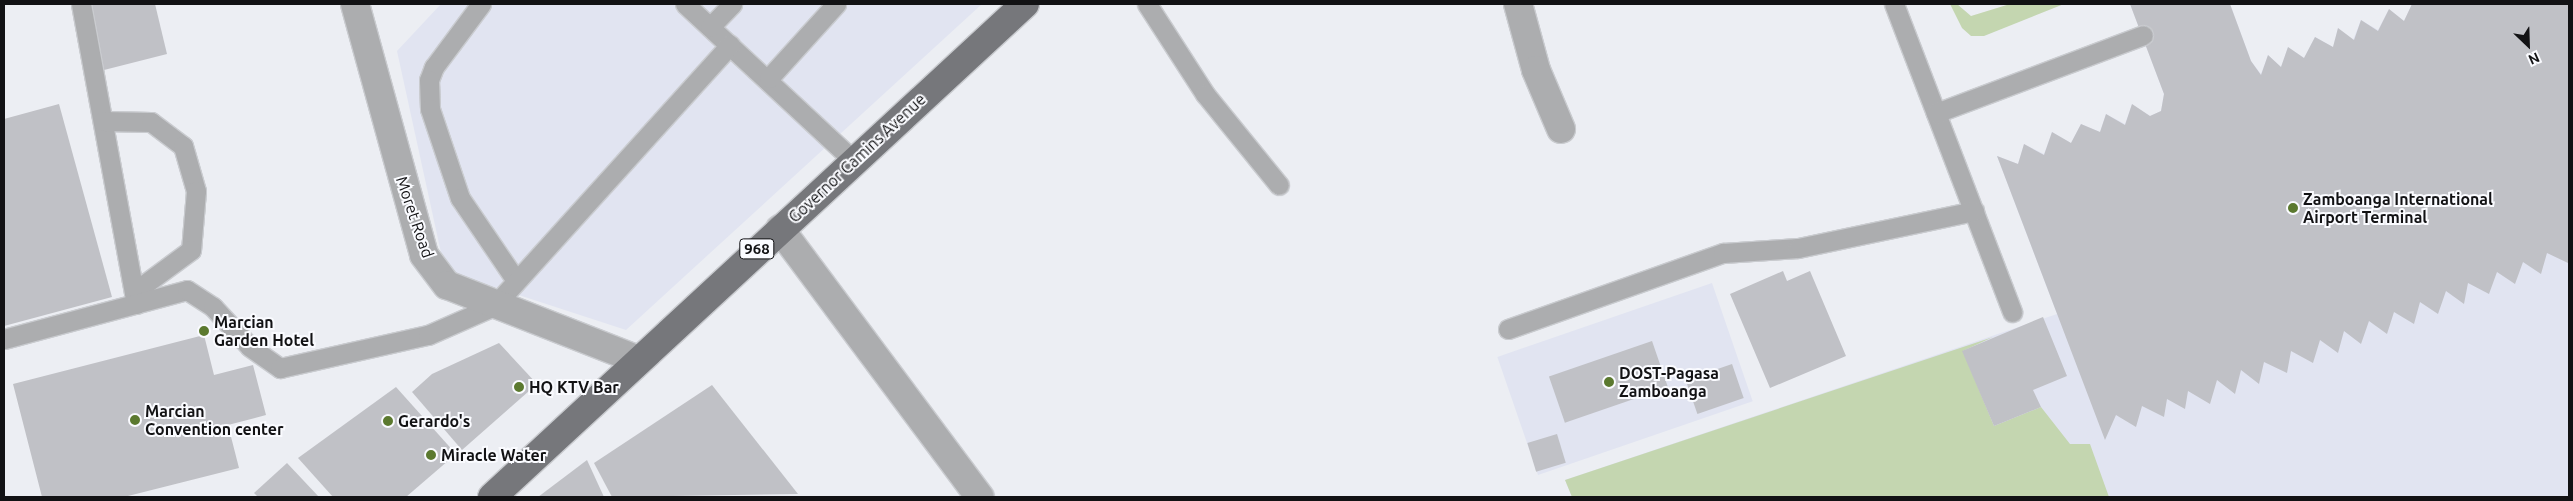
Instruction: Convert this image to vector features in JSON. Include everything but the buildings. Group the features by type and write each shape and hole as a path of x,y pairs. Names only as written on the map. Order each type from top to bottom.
{"main road":[{"name":"Governor Camins Avenue","path":"492,497 1024,4"}],"street":[{"name":"Moret Road","path":"355,4 424,255 446,285 494,306 638,360"},
{"path":"1518,4 1536,70 1561,129"},
{"path":"780,229 980,497"}],"lane":[{"path":"81,4 135,298"},
{"path":"481,4 434,67 429,80 430,109 460,198 515,279"},
{"path":"685,4 769,78 854,161"},
{"path":"710,27 732,4"},
{"path":"769,78 836,4"},
{"path":"1147,4 1205,94 1279,186"},
{"path":"1894,4 2012,312"},
{"path":"1936,113 2142,35"},
{"path":"4,339 135,298 188,290 213,307 250,347 280,368 428,335 494,306 515,279 730,45"},
{"path":"102,121 151,122 183,146 196,191 191,250 135,298"},
{"path":"1508,329 1723,253 1798,248 1974,211"}],"shaded area":[{"path":"441,4 982,4 626,330 445,271 397,51"},
{"path":"2130,4 2230,4 2251,61 2261,74 2268,55 2281,67 2288,47 2304,58 2315,37 2333,47 2338,28 2353,40 2361,20 2378,30 2389,9 2404,21 2412,4 2569,4 2569,497 1572,497 1565,480 2057,314 1997,156 2018,164 2024,144 2044,154 2052,132 2071,143 2081,124 2100,132 2106,114 2125,124 2132,104 2150,116 2161,111 2164,94"},
{"path":"1712,283 1753,401 1538,475 1497,357"}],"green space":[{"path":"1950,4 1957,4 1971,16 2010,4 2064,4 1984,36 1971,36 1962,28"},
{"path":"1993,337 1963,351 1994,426 2041,407 2070,444 2090,444 2109,497 1572,497 1565,480"}],"place":[{"name":"Zamboanga International Airport Terminal","path":"2293,208"},
{"name":"Marcian Garden Hotel","path":"204,331"},
{"name":"DOST-Pagasa Zamboanga","path":"1609,382"},
{"name":"HQ KTV Bar","path":"519,387"},
{"name":"Marcian Convention center","path":"135,420"},
{"name":"Gerardo's","path":"388,421"},
{"name":"Miracle Water","path":"431,455"}]}
